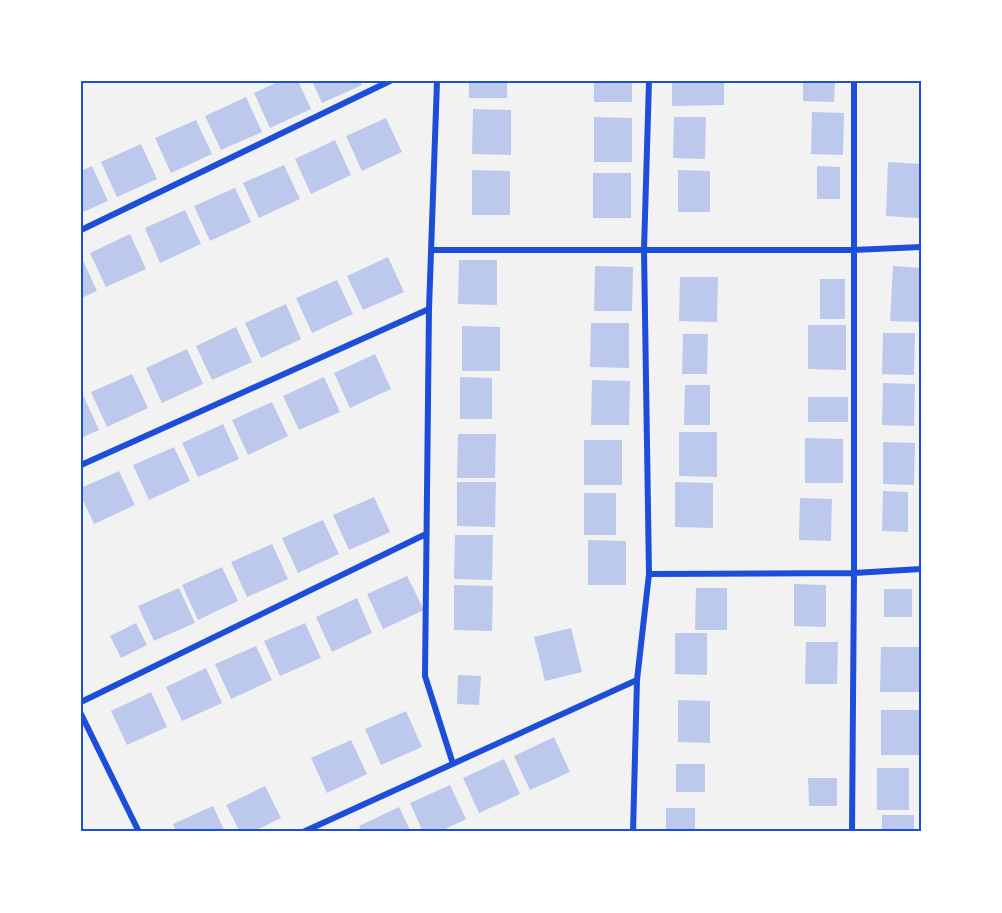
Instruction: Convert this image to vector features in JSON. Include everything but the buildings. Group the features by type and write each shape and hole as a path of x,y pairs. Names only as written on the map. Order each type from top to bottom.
{"street":[{"path":"81,230 390,81"},
{"path":"437,81 429,309 425,676 453,764"},
{"path":"633,832 637,680 649,574 644,250 649,81"},
{"path":"852,832 854,81"},
{"path":"431,250 853,250 921,247"},
{"path":"81,465 429,309"},
{"path":"81,702 426,534"},
{"path":"649,574 854,573 921,569"},
{"path":"303,832 637,680"},
{"path":"81,714 140,832"}]}
